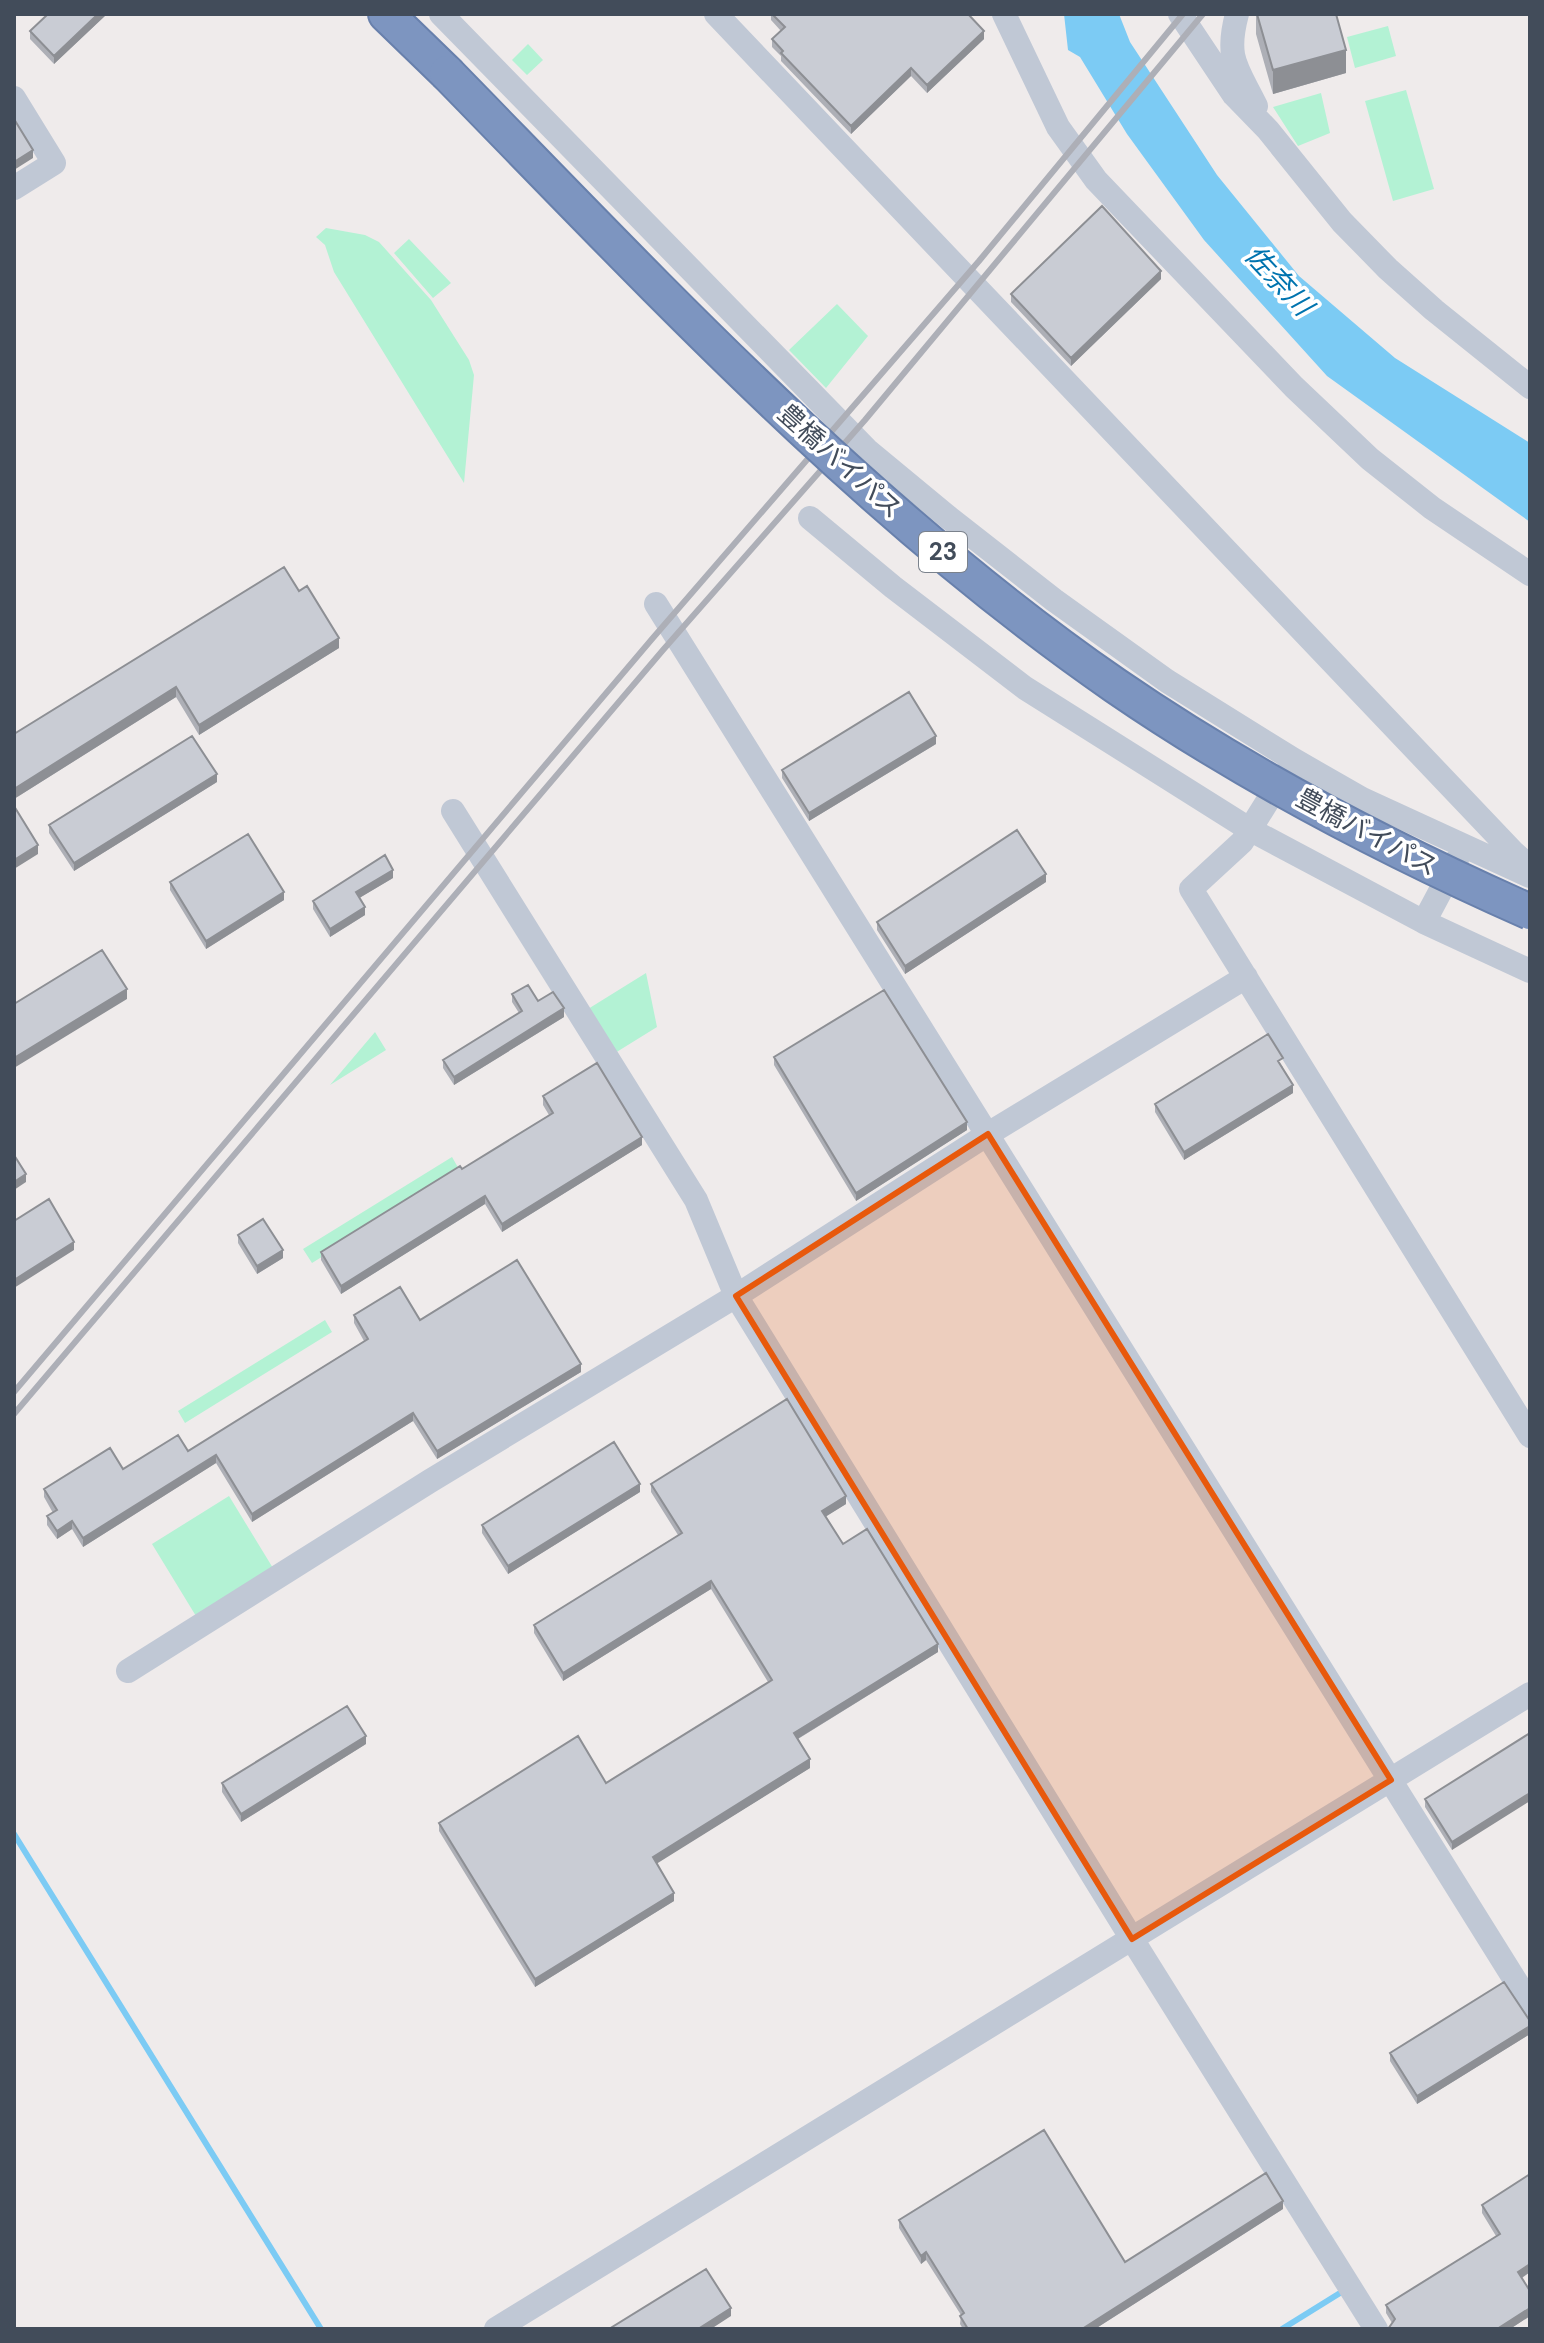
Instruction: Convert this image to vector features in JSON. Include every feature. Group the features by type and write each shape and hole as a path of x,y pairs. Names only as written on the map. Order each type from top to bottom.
{"highway":[{"name":"豊橋バイパス","path":"386,14 792,420 984,587 1116,686 1256,775 1461,881 1530,912"},
{"name":"豊橋バイパス","path":"408,14 655,270 911,511 994,578 1125,674 1264,763 1467,869 1530,897"}],"street":[{"path":"441,14 867,450 1054,600 1167,681 1294,760 1362,799 1463,848 1530,876"},
{"path":"716,14 1530,867"},
{"path":"1004,14 1058,127 1096,180 1294,387 1370,459 1432,508 1530,574"},
{"path":"1180,14 1234,95 1268,130 1342,222 1434,310 1530,387"},
{"path":"1237,14 1230,38 1231,56 1268,130"},
{"path":"14,98 54,163 14,188"},
{"path":"810,518 893,587 1025,688 1249,829 1424,922 1530,971"},
{"path":"656,604 1530,2004"},
{"path":"1294,760 1242,842 1191,889 1530,1436"},
{"path":"453,811 688,1187 736,1296 1376,2329"},
{"path":"1424,922 1463,848"},
{"path":"128,1671 430,1481 736,1296 988,1134 1246,977"},
{"path":"496,2329 1530,1694"}],"highlighted area":[{"path":"988,1134 1391,1780 1132,1939 736,1296"}],"green space":[{"path":"1388,26 1396,56 1355,68 1347,37"},
{"path":"528,44 543,60 527,75 512,60"},
{"path":"1406,90 1434,189 1393,201 1365,101"},
{"path":"1321,93 1330,133 1298,146 1273,107"},
{"path":"326,228 365,235 379,242 431,300 469,360 474,375 464,483 334,272 325,245 316,237"},
{"path":"409,239 451,283 433,298 394,253"},
{"path":"837,304 868,336 826,388 789,350"},
{"path":"646,973 657,1027 615,1053 588,1009"},
{"path":"375,1032 386,1050 330,1085"},
{"path":"452,1157 460,1171 312,1263 303,1249"},
{"path":"325,1320 332,1332 185,1423 178,1411"},
{"path":"229,1496 276,1573 199,1621 152,1544"}],"water":[{"name":"佐奈川","path":"1064,14 1119,14 1130,42 1217,175 1299,276 1395,358 1530,443 1530,522 1327,376 1204,240 1127,134 1080,57 1068,50"}],"building":[{"path":"48,14 98,14 54,56 30,31"},
{"path":"772,14 968,14 984,31 927,85 911,68 851,126 781,53 783,51 772,39 785,27"},
{"path":"1257,14 1336,14 1346,50 1273,70"},
{"path":"14,119 33,150 14,162"},
{"path":"1102,206 1161,271 1071,358 1011,294"},
{"path":"284,567 299,591 307,586 339,638 199,725 176,687 14,789 14,734"},
{"path":"909,692 936,736 809,813 782,770"},
{"path":"192,736 217,774 74,863 49,825"},
{"path":"14,806 38,845 14,860"},
{"path":"1017,830 1046,874 905,966 877,922"},
{"path":"248,834 284,892 206,941 170,882"},
{"path":"385,855 393,870 356,892 365,907 330,929 313,901"},
{"path":"102,950 127,989 14,1058 14,1004"},
{"path":"528,985 538,1001 553,992 564,1008 454,1077 443,1060 522,1011 512,994"},
{"path":"884,990 967,1122 856,1193 774,1057"},
{"path":"1268,1034 1283,1058 1278,1061 1293,1085 1184,1152 1155,1104"},
{"path":"597,1063 642,1137 502,1224 485,1196 341,1286 321,1252 553,1113 543,1096"},
{"path":"14,1155 26,1174 14,1182"},
{"path":"49,1199 74,1242 14,1280 14,1221"},
{"path":"263,1219 283,1250 257,1266 238,1235"},
{"path":"517,1260 581,1364 437,1451 413,1413 252,1514 216,1455 83,1538 72,1521 57,1531 47,1516 57,1510 44,1489 110,1448 123,1469 178,1435 188,1451 368,1339 354,1315 400,1287 420,1320"},
{"path":"787,1399 846,1496 822,1511 843,1544 867,1529 938,1644 794,1733 810,1759 653,1857 674,1893 535,1979 439,1823 578,1736 606,1783 772,1680 711,1581 563,1673 534,1625 682,1533 651,1484"},
{"path":"614,1442 640,1484 508,1566 482,1525"},
{"path":"347,1706 366,1736 241,1814 222,1783"},
{"path":"1530,1733 1530,1793 1452,1842 1425,1799"},
{"path":"1504,1982 1530,2021 1530,2026 1417,2096 1390,2053"},
{"path":"1044,2130 1125,2262 1266,2173 1283,2201 1082,2329 968,2329 960,2316 964,2313 926,2252 921,2256 899,2220"},
{"path":"1530,2174 1530,2264 1518,2272 1530,2291 1530,2308 1497,2329 1388,2329 1395,2319 1386,2305 1500,2234 1482,2205"},
{"path":"706,2269 731,2308 698,2329 609,2329"}],"waterway":[{"path":"14,1834 321,2329"},
{"path":"1282,2329 1340,2293"}],"railway":[{"path":"14,1392 652,639 979,261 1183,14"},
{"path":"14,1414 663,650 865,420 1203,14"}]}
